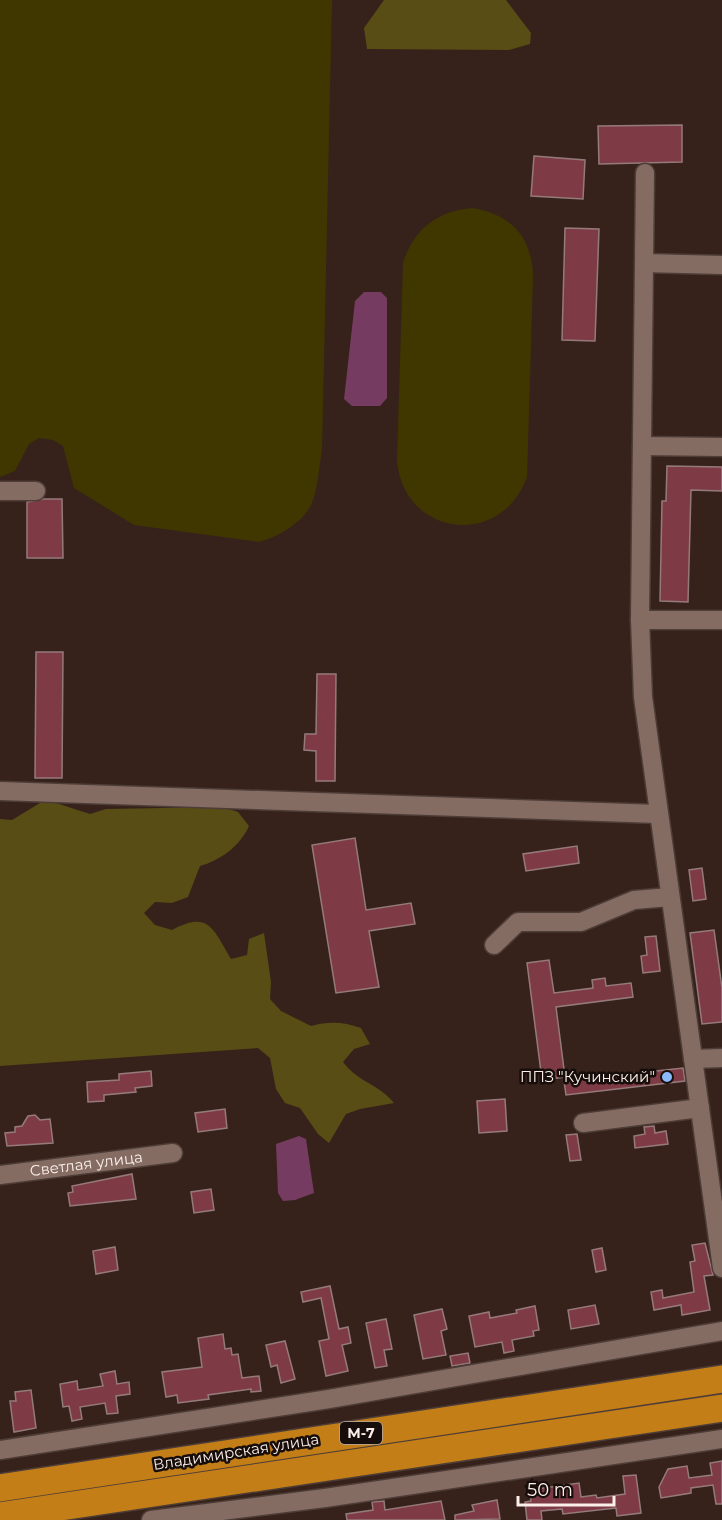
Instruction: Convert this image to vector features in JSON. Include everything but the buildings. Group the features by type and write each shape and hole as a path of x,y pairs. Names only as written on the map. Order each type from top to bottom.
{"highway":[{"name":"Владимирская улица","path":"0,1488 722,1379"},
{"name":"Владимирская улица","path":"0,1516 722,1408"}],"street":[{"path":"645,173 640,620 643,697 722,1268"},
{"path":"644,263 722,265"},
{"path":"642,446 722,447"},
{"path":"0,491 36,491"},
{"path":"640,620 722,620"},
{"path":"0,791 658,814"},
{"path":"494,945 518,922 581,922 634,900 670,897"},
{"path":"693,1059 722,1058"},
{"path":"583,1123 700,1108"},
{"name":"Светлая улица","path":"0,1174 173,1153"},
{"path":"0,1450 329,1399 722,1331"},
{"path":"151,1520 318,1499 722,1439"}],"shaded area":[{"path":"0,0 332,0 322,450 317,485 311,505 302,518 274,537 259,542 134,525 74,488 63,446 53,440 39,438 29,444 15,471 0,477"},
{"path":"384,0 506,0 531,33 530,44 509,50 367,49 364,28"},
{"path":"472,208 498,216 518,231 529,251 532,264 527,477 514,500 497,516 476,524 455,524 434,518 417,506 404,486 397,461 403,263 414,240 428,224 448,213"},
{"path":"364,292 381,292 387,298 387,398 380,406 352,406 344,399 355,301"},
{"path":"40,803 56,803 90,814 106,809 222,807 238,812 249,826 245,833 229,851 200,866 188,897 172,903 155,902 144,913 155,925 172,930 184,924 202,922 214,931 231,959 247,955 249,939 264,933 271,982 270,999 281,1011 311,1026 336,1023 361,1028 370,1044 354,1049 343,1062 356,1075 394,1103 346,1114 329,1143 318,1134 300,1108 285,1103 276,1089 270,1058 258,1048 0,1066 0,819 12,820"},
{"path":"299,1136 306,1139 314,1193 295,1200 283,1201 278,1193 276,1144"}],"place":[{"name":"ППЗ \"Кучинский\"","path":"667,1077"}]}
